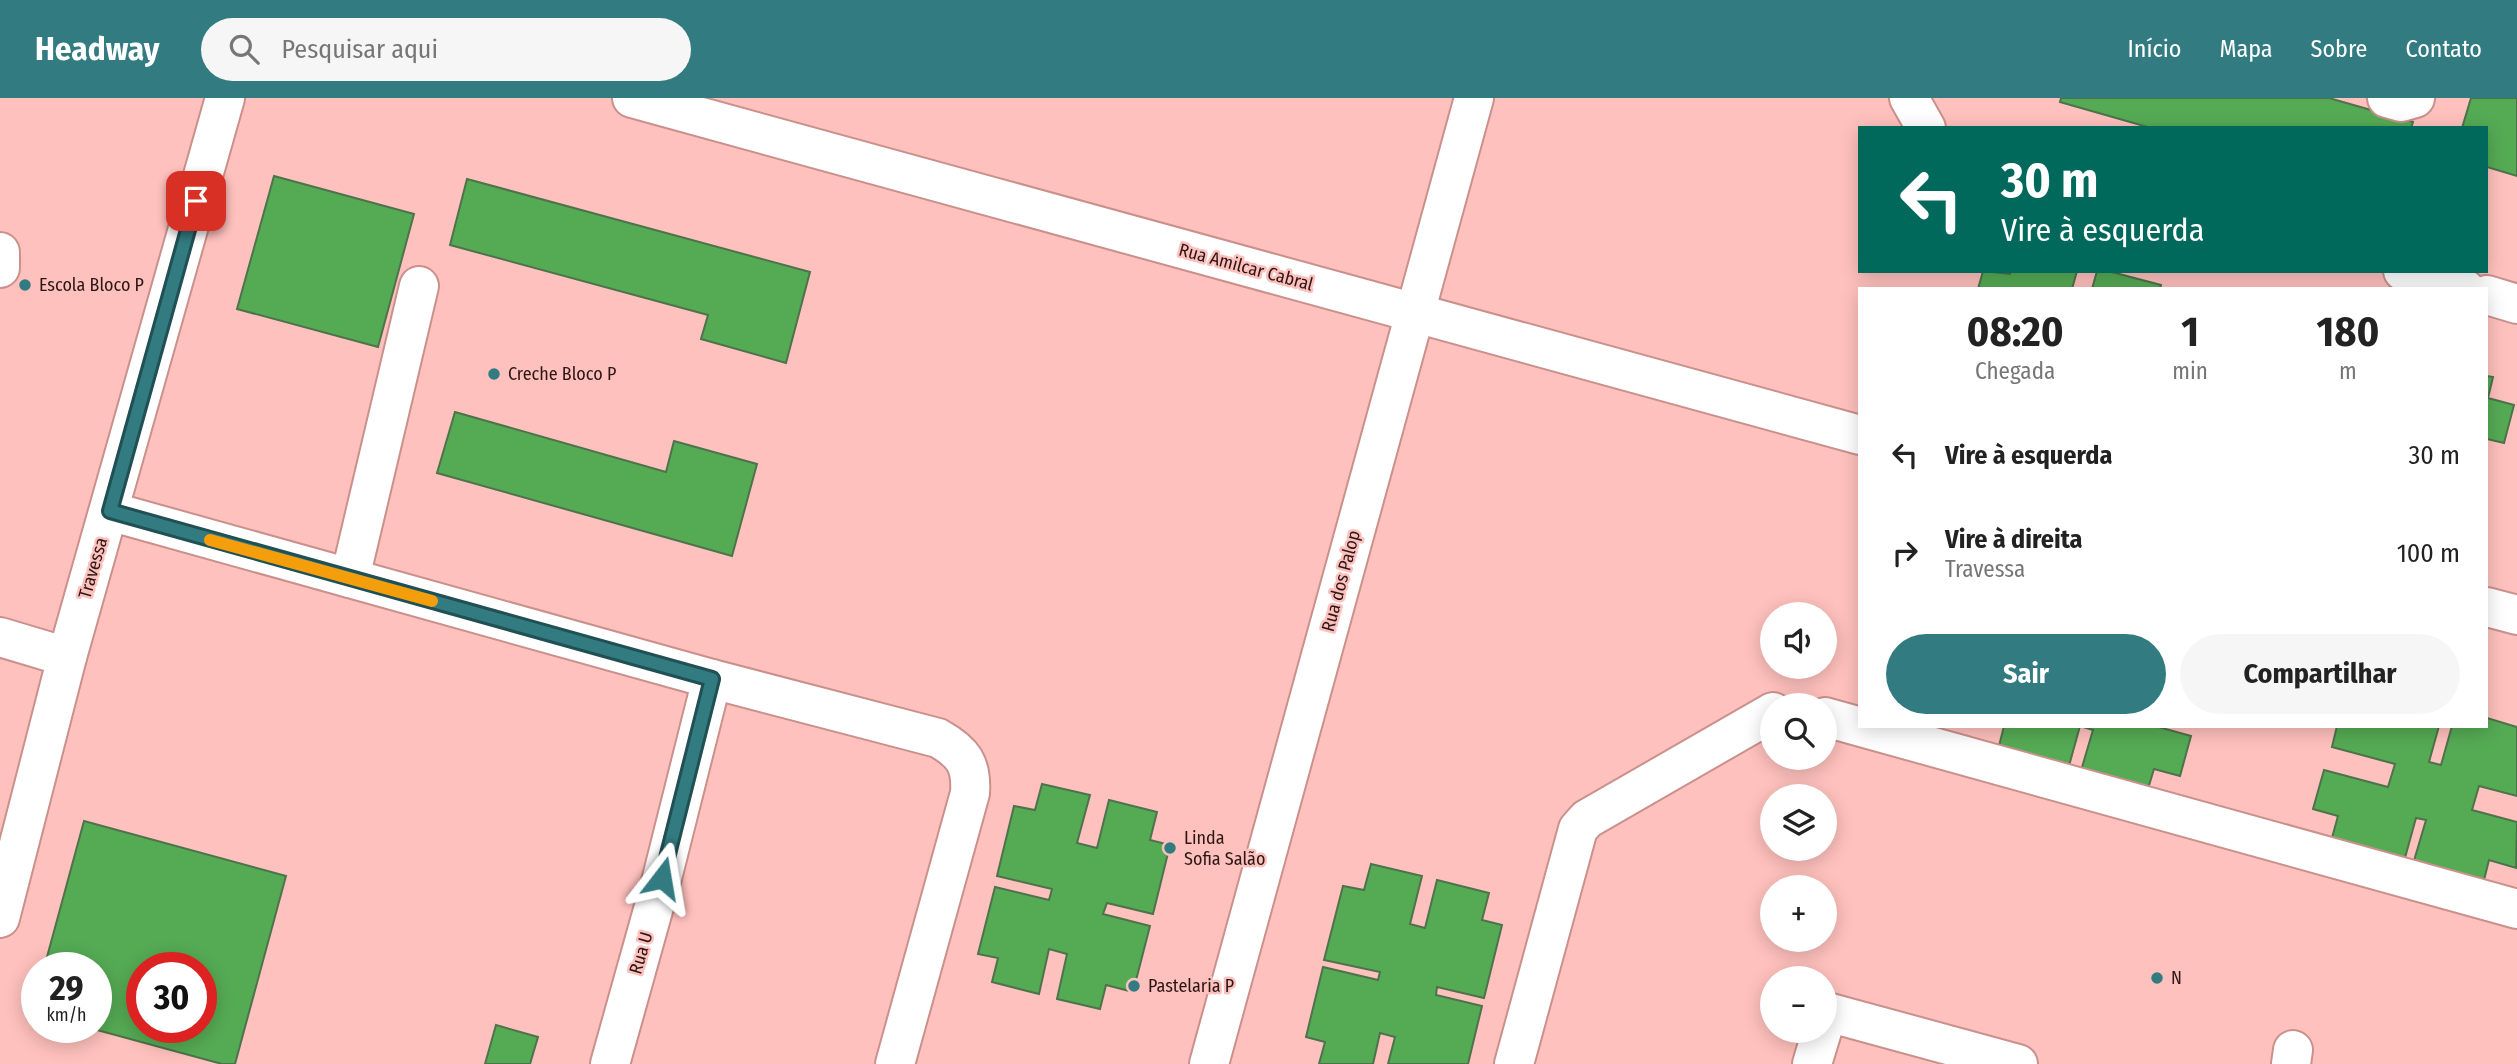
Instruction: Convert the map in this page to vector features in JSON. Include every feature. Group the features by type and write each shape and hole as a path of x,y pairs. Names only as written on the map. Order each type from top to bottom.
{"street":[{"name":"Travessa","path":"0,918 67,656 225,98"},
{"name":"Rua Amilcar Cabral","path":"632,98 1858,434"},
{"name":"Rua dos Palop","path":"1209,1064 1474,98"},
{"path":"1909,98 1925,126"},
{"path":"2387,98 2401,102 2415,98"},
{"path":"0,253 0,268"},
{"path":"2410,273 2458,287"},
{"path":"350,578 419,286"},
{"path":"2488,295 2517,303"},
{"path":"110,511 712,679 938,738 958,749 966,759 971,776 970,793 895,1064"},
{"path":"2488,607 2517,615"},
{"path":"0,637 67,656"},
{"name":"Rua U","path":"610,1064 662,878 712,679"},
{"path":"1514,1064 1578,829 1587,819 1760,719"},
{"path":"1837,720 1858,726"},
{"path":"1865,728 2517,909"},
{"path":"1837,1015 2018,1064"},
{"path":"1812,1064 1818,1043"}],"building":[{"path":"2061,98 2329,98 2413,122 2412,126 2144,126 2060,102"},
{"path":"2471,98 2517,98 2517,176 2488,167 2488,126 2463,126"},
{"path":"274,176 414,214 378,347 237,309"},
{"path":"467,179 810,272 786,363 701,339 708,315 450,245"},
{"path":"1982,273 2076,273 2073,287 1979,287"},
{"path":"2096,273 2116,273 2161,285 2160,287 2093,287"},
{"path":"2488,376 2493,377 2488,398"},
{"path":"2488,398 2514,405 2504,443 2488,439"},
{"path":"455,412 666,472 674,441 757,464 732,556 437,473"},
{"path":"2488,718 2517,727 2517,796 2479,786 2472,810 2517,822 2516,868 2489,860 2483,884 2413,864 2426,820 2416,818 2403,865 2330,845 2338,816 2313,809 2324,770 2388,787 2395,764 2332,747 2337,728 2438,728 2429,762 2441,765 2451,728 2488,728"},
{"path":"2004,728 2079,728 2067,773 1997,754"},
{"path":"2086,728 2162,728 2191,736 2180,776 2154,769 2147,792 2080,774 2093,730"},
{"path":"1042,784 1090,795 1077,843 1097,848 1109,800 1157,812 1150,840 1170,845 1153,914 1107,903 1103,914 1150,926 1133,992 1106,985 1100,1009 1057,999 1067,954 1049,949 1039,994 992,982 998,958 978,954 995,887 1049,900 1052,889 997,876 1014,806 1035,810"},
{"path":"84,821 286,876 235,1064 222,1064 145,1043 217,1043 217,952 126,952 126,1038 112,1034 112,952 48,952"},
{"path":"1371,864 1422,876 1410,924 1425,928 1437,880 1489,893 1482,920 1502,925 1484,998 1437,987 1436,995 1482,1006 1468,1064 1388,1064 1395,1037 1380,1033 1373,1064 1319,1064 1325,1042 1306,1037 1323,967 1378,980 1380,972 1324,960 1343,886 1364,890"},
{"path":"496,1025 538,1037 530,1064 485,1064"}],"slow traffic":[{"path":"210,540 432,601"}],"place":[{"name":"Escola Bloco P","path":"25,285"},
{"name":"Creche Bloco P","path":"494,374"},
{"name":"Linda Sofia Salão","path":"1170,848"},
{"name":"N","path":"2157,978"},
{"name":"Pastelaria P","path":"1134,986"}],"route":[{"path":"196,201 110,511 712,679 662,878"}]}
